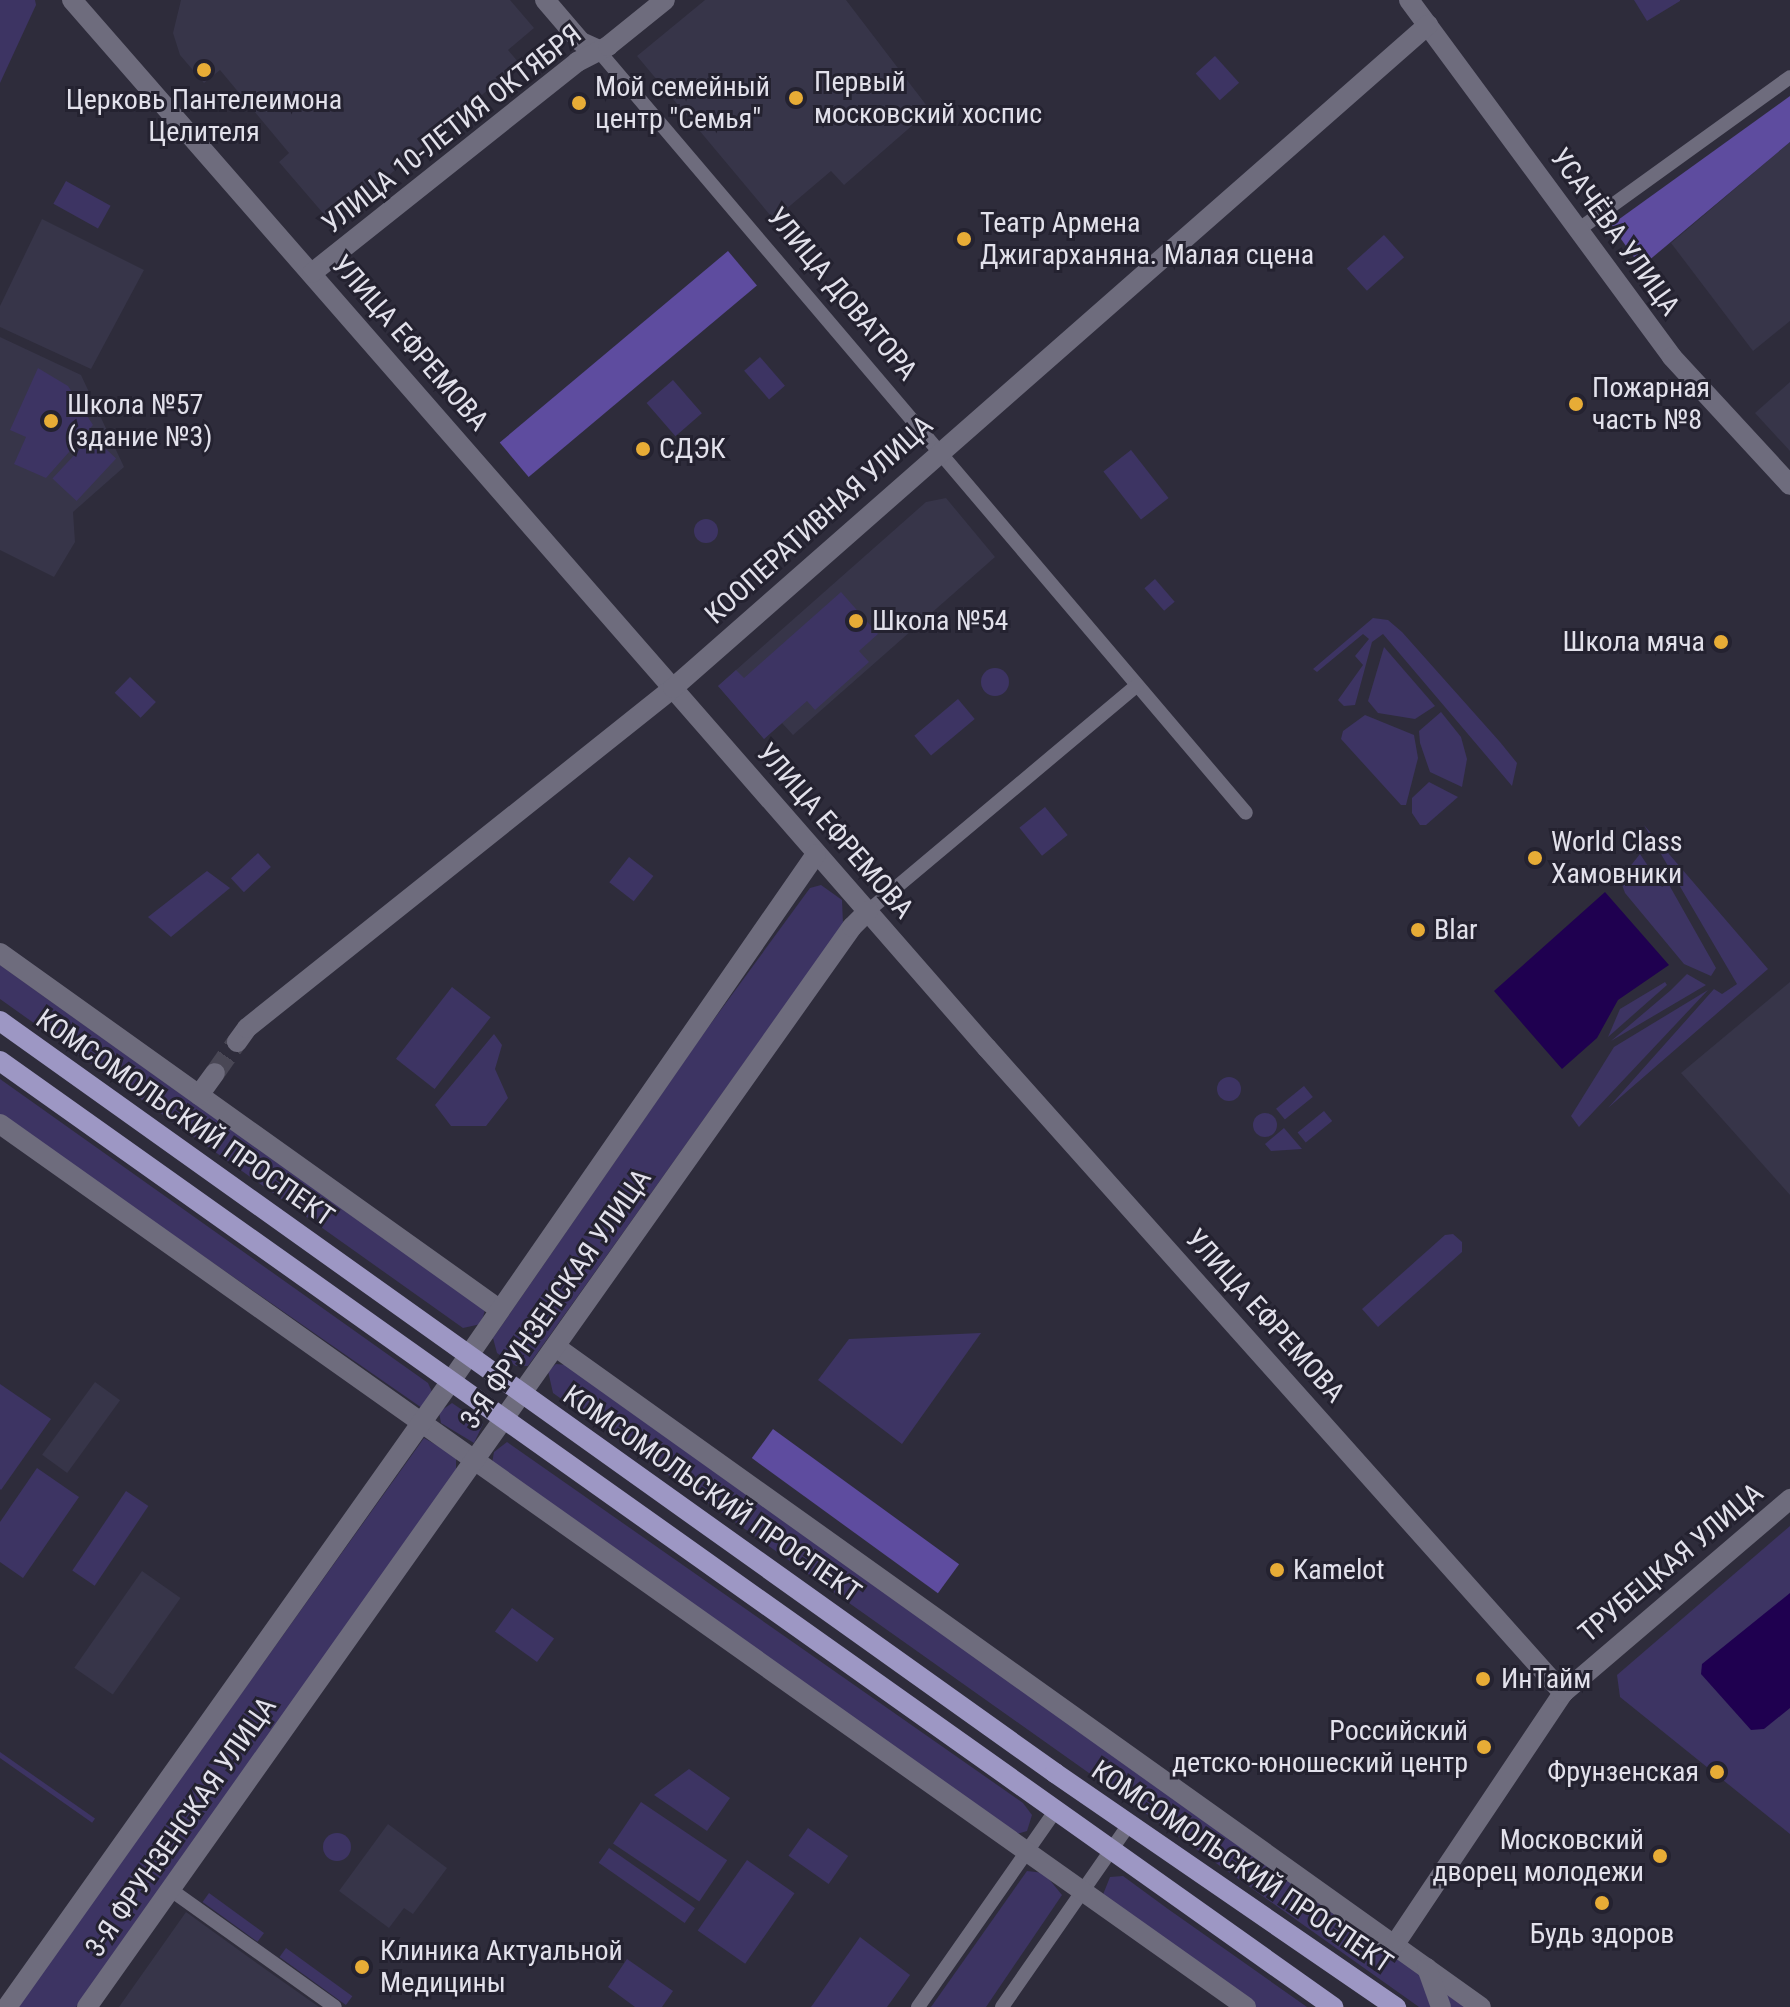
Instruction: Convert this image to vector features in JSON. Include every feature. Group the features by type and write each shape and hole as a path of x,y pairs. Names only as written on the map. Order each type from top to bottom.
{"main road":[{"name":"КОМСОМОЛЬСКИЙ ПРОСПЕКТ","path":"0,1021 1129,1824 1396,2007"},
{"name":"КОМСОМОЛЬСКИЙ ПРОСПЕКТ","path":"0,1061 1333,2007"}],"street":[{"name":"УЛИЦА ЕФРЕМОВА","path":"72,0 816,854 1563,1693"},
{"name":"УЛИЦА ДОВАТОРА","path":"545,0 581,42 597,49 1246,813"},
{"name":"УЛИЦА 10-ЛЕТИЯ ОКТЯБРЯ","path":"312,273 597,49 665,0"},
{"name":"УСАЧЁВА УЛИЦА","path":"1409,0 1703,394 1790,485"},
{"name":"КООПЕРАТИВНАЯ УЛИЦА","path":"237,1042 247,1028 673,688 938,451 1428,25"},
{"path":"1578,230 1790,77"},
{"name":"3-Я ФРУНЗЕНСКАЯ УЛИЦА","path":"87,2007 852,927 1137,685"},
{"name":"3-Я ФРУНЗЕНСКАЯ УЛИЦА","path":"7,2007 451,1381 816,854"},
{"name":"КОМСОМОЛЬСКИЙ ПРОСПЕКТ","path":"0,953 499,1309"},
{"path":"199,1095 215,1073"},
{"path":"0,1124 1246,2007"},
{"name":"КОМСОМОЛЬСКИЙ ПРОСПЕКТ","path":"556,1347 1481,2007"},
{"name":"ТРУБЕЦКАЯ УЛИЦА","path":"1395,1944 1563,1693 1790,1499"},
{"path":"918,2007 1056,1810"},
{"path":"1002,2007 1129,1824"},
{"path":"171,1890 335,2007"},
{"path":"1427,1968 1441,2007"}],"shaded area":[{"path":"0,0 35,0 36,5 0,83"},
{"path":"181,0 510,0 534,28 508,50 519,63 366,195 361,189 328,219 279,162 289,153 220,70 204,83 180,55 173,33"},
{"name":"Первый московский хоспис","path":"705,0 846,0 930,110 844,185 831,171 778,216 770,215 637,56"},
{"path":"1634,0 1680,0 1680,1 1647,21"},
{"path":"1215,56 1239,83 1220,100 1196,73"},
{"path":"1790,96 1790,142 1641,267 1611,225"},
{"path":"1790,142 1790,321 1753,351 1671,243"},
{"path":"66,181 111,206 98,228 53,204"},
{"path":"42,219 144,270 91,369 0,327 0,306"},
{"path":"1384,235 1404,257 1367,291 1347,268"},
{"path":"728,251 757,285 529,477 500,443"},
{"name":"Школа №57 (здание №3)","path":"0,337 81,375 124,467 73,512 75,542 54,577 0,550"},
{"path":"760,357 785,386 769,399 744,371"},
{"path":"38,368 68,386 93,425 46,478 14,464 26,437 10,430"},
{"path":"673,380 702,413 675,436 647,403"},
{"path":"1790,382 1790,451 1755,413"},
{"path":"92,436 116,459 77,501 52,478"},
{"path":"1131,450 1169,498 1141,520 1103,472"},
{"name":"Школа №54","path":"946,498 995,557 793,735 782,723 764,739 718,686 926,502"},
{"path":"706,519 717,526 718,531 711,542 706,543 695,536 694,531 701,520"},
{"path":"1155,579 1175,602 1164,611 1144,588"},
{"path":"841,592 878,634 859,651 869,662 815,710 807,701 764,739 718,686 736,670 744,678"},
{"path":"1373,618 1388,620 1402,632 1500,742 1517,763 1512,786 1383,634 1372,642 1355,705 1344,706 1338,700 1363,665 1355,656 1369,639 1363,634 1317,672 1313,669"},
{"path":"1384,647 1435,706 1415,719 1378,713 1368,701"},
{"path":"995,668 1005,672 1009,682 1005,692 995,696 985,692 981,682 985,672"},
{"path":"130,677 156,702 141,718 115,693"},
{"path":"958,699 975,719 931,756 914,736"},
{"path":"1441,712 1461,737 1467,759 1462,787 1430,772 1420,743 1419,731"},
{"path":"1365,715 1414,735 1418,758 1406,805 1401,805 1341,739 1343,731"},
{"path":"1429,782 1458,797 1426,825 1420,825 1412,813 1412,798"},
{"path":"1045,807 1068,835 1042,856 1019,828"},
{"path":"1644,825 1768,969 1608,1108 1714,989 1722,994 1737,984"},
{"path":"258,853 271,867 244,892 231,878"},
{"path":"1640,854 1662,887 1668,883 1716,968 1711,976 1684,964 1625,893 1620,879"},
{"path":"629,857 653,876 634,901 609,882"},
{"path":"207,871 230,888 171,937 148,917"},
{"path":"821,885 842,900 843,924 528,1366 516,1366 497,1353 493,1338 701,1037 810,888"},
{"path":"1605,892 1669,965 1618,1000 1597,1038 1562,1069 1494,991"},
{"path":"0,965 485,1310 481,1324 463,1328 0,999"},
{"path":"1687,974 1706,985 1611,1041 1671,990"},
{"path":"1665,982 1667,985 1608,1037 1620,1009"},
{"path":"1790,982 1790,1195 1681,1073"},
{"path":"452,987 491,1017 435,1089 396,1059"},
{"path":"1708,990 1579,1127 1571,1116 1614,1047"},
{"path":"494,1034 502,1045 495,1069 508,1098 486,1126 451,1126 435,1105"},
{"path":"1229,1077 1237,1081 1241,1089 1237,1097 1229,1101 1221,1097 1217,1089 1221,1081"},
{"path":"0,1079 428,1383 433,1394 422,1408 0,1115"},
{"path":"1304,1086 1313,1097 1285,1120 1276,1109"},
{"path":"1324,1111 1332,1121 1306,1142 1298,1132"},
{"path":"1265,1113 1273,1117 1277,1125 1273,1133 1265,1137 1257,1133 1253,1125 1257,1117"},
{"path":"1284,1128 1302,1149 1271,1151 1265,1144"},
{"path":"1453,1234 1462,1242 1462,1252 1378,1327 1362,1309 1445,1235"},
{"path":"981,1333 902,1444 818,1380 849,1339"},
{"path":"556,1364 567,1365 1467,2007 1419,2007 553,1393 548,1371"},
{"path":"95,1382 120,1400 67,1473 42,1455"},
{"path":"0,1384 51,1419 1,1490 0,1489"},
{"path":"452,1403 483,1424 474,1443 441,1423 439,1412"},
{"path":"773,1429 959,1564 938,1593 752,1458"},
{"path":"424,1438 456,1456 456,1474 76,2007 17,2007"},
{"path":"507,1442 1023,1803 1032,1815 1027,1831 1013,1835 492,1463 494,1452"},
{"path":"37,1468 79,1497 23,1578 0,1562 0,1522"},
{"path":"126,1491 148,1506 95,1586 72,1571"},
{"path":"1790,1526 1790,1834 1620,1697 1617,1675"},
{"path":"142,1571 181,1598 113,1695 74,1668"},
{"path":"1790,1593 1790,1708 1764,1729 1751,1730 1701,1674 1702,1664"},
{"path":"512,1608 554,1639 537,1662 495,1631"},
{"path":"0,1752 95,1819 92,1823 0,1758"},
{"path":"689,1769 730,1798 707,1831 654,1795"},
{"path":"641,1802 727,1860 699,1902 613,1843"},
{"path":"388,1824 447,1868 413,1914 404,1908 389,1928 339,1891"},
{"path":"808,1828 848,1856 829,1884 788,1856"},
{"path":"337,1833 347,1837 351,1847 347,1857 337,1861 327,1857 323,1847 327,1837"},
{"path":"609,1848 695,1908 685,1923 599,1863"},
{"path":"747,1860 795,1893 745,1964 698,1930"},
{"path":"1027,1871 1044,1873 1062,1895 986,2007 931,2007"},
{"path":"1123,1876 1307,2007 1253,2007 1102,1897 1110,1877"},
{"path":"209,1893 264,1933 258,1942 203,1902"},
{"path":"186,1912 258,1964 319,2007 119,2007"},
{"path":"860,1937 910,1975 887,2007 811,2007"},
{"path":"286,1948 352,1996 346,2005 280,1957"},
{"path":"627,1959 673,1991 662,2007 635,2007 608,1987"}],"tunnel":[{"path":"215,1073 237,1042"}],"place":[{"name":"Церковь Пантелеимона Целителя","path":"204,70"},
{"name":"Первый московский хоспис","path":"796,98"},
{"name":"Мой семейный центр \"Семья\"","path":"579,103"},
{"name":"Театр Армена Джигарханяна. Малая сцена","path":"964,239"},
{"name":"Пожарная часть №8","path":"1576,404"},
{"name":"Школа №57 (здание №3)","path":"51,421"},
{"name":"СДЭК","path":"643,449"},
{"name":"Школа №54","path":"856,621"},
{"name":"Школа мяча","path":"1721,642"},
{"name":"World Class Хамовники","path":"1535,858"},
{"name":"Blar","path":"1418,930"},
{"name":"Kamelot","path":"1277,1570"},
{"name":"ИнТайм","path":"1483,1679"},
{"name":"Российский детско-юношеский центр","path":"1484,1747"},
{"name":"Фрунзенская","path":"1717,1772"},
{"name":"Московский дворец молодежи","path":"1660,1856"},
{"name":"Будь здоров","path":"1602,1903"},
{"name":"Клиника Актуальной Медицины","path":"362,1967"}]}
